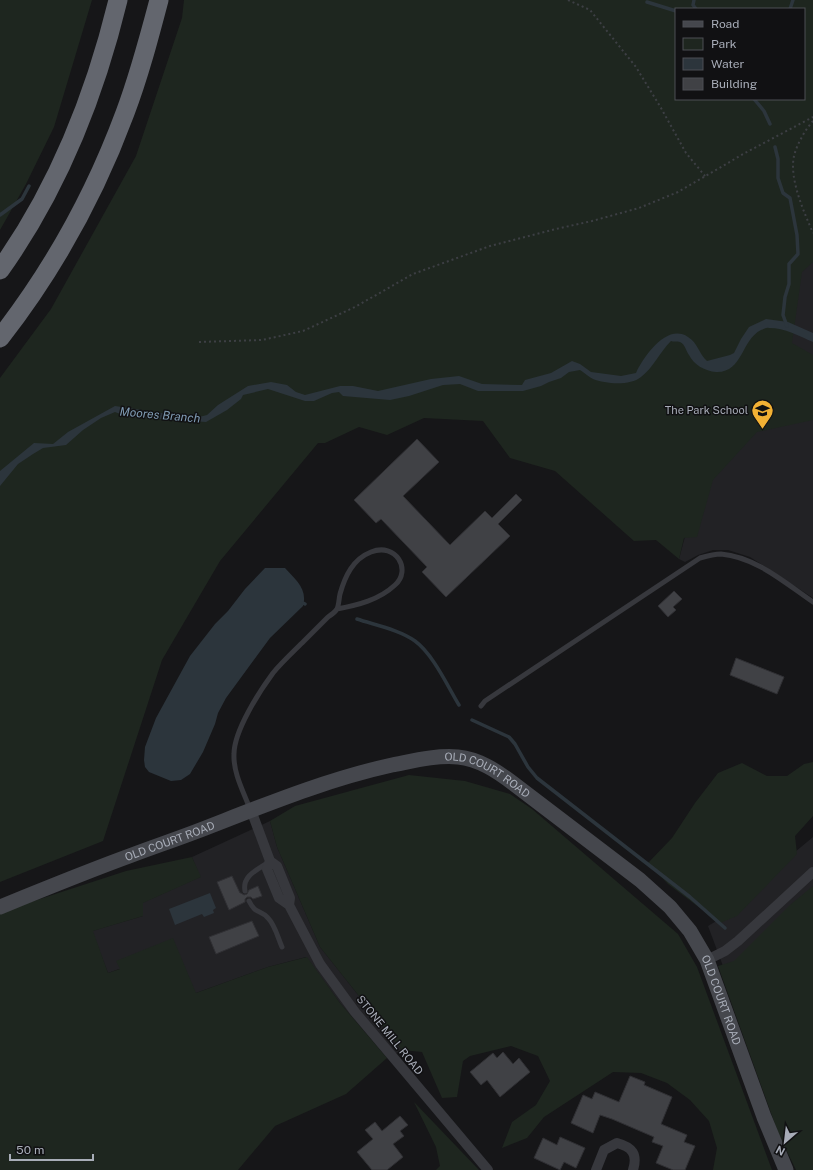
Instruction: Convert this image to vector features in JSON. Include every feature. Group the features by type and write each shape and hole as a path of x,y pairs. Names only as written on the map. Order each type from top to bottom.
{"highway":[{"path":"0,270 25,231 47,192 68,149 108,41 118,0"},
{"path":"0,338 36,288 61,249 105,164 126,112 159,0"}],"main road":[{"name":"OLD COURT ROAD","path":"0,906 132,854 175,840 251,810 332,781 371,770 432,758 457,757 478,762 498,772 640,880 681,918 699,944 707,960 764,1117 786,1170"}],"street":[{"name":"STONE MILL ROAD","path":"251,810 270,862 277,866 290,898 289,905 320,964 355,1012 488,1170"},
{"path":"707,960 726,951 813,872"},
{"path":"596,1170 604,1150 617,1144 625,1145 631,1149 634,1157 633,1170"}],"lane":[{"path":"251,810 236,770 234,755 235,743 241,727 259,695 274,673 337,609 345,579 352,566 365,554 377,549 387,549 394,553 402,568 401,577 396,585 367,602 337,609"},
{"path":"481,706 486,701 700,558 720,554 743,559 758,565 813,602"},
{"path":"245,891 245,883 251,874 270,862"},
{"path":"249,901 254,910 267,916 272,923 282,947"}],"path":[{"path":"568,0 590,10 636,67 661,108 686,154 705,176"},
{"path":"199,342 262,340 303,331 355,307 413,274 490,246 556,229 592,222 639,208 678,192 745,152 813,117"},
{"path":"813,121 796,149 793,174 804,211 813,233"}],"shaded area":[{"name":"The Park School","path":"813,72 813,598 750,557 728,550 713,550 698,555 685,562 679,559 802,100 805,100"},
{"path":"270,821 277,847 320,947 402,1050 387,1058 340,1003 306,957 268,967 196,993 119,969 108,973 92,931 143,916 142,903 200,877 192,857"},
{"path":"813,837 813,1132 784,1129 708,926 733,911 789,857"}],"green space":[{"path":"0,0 92,0 54,127 26,184 0,230"},
{"path":"184,0 813,0 813,262 802,272 792,343 813,355 813,420 757,432 713,480 697,537 684,538 679,559 656,540 634,541 555,471 510,458 483,421 424,418 387,435 359,427 325,443 318,443 220,561 162,660 103,841 0,882 0,378 51,309 136,156 182,18"},
{"path":"813,762 813,816 795,836 797,854 737,916 720,923 668,884 648,863 672,838 695,803 718,773 742,763 767,776 787,776 804,764"},
{"path":"409,775 465,781 510,794 532,809 678,934 697,967 772,1170 713,1170 717,1148 709,1121 690,1100 667,1083 641,1073 613,1072 544,1117 527,1138 502,1148 512,1122 536,1105 550,1081 538,1056 511,1046 470,1056 463,1061 457,1097 442,1098 422,1052 402,1050 320,947 277,847 270,821 295,806"},
{"path":"192,857 201,877 143,903 143,916 93,931 108,973 120,969 116,961 173,938 196,993 268,967 307,957 340,1003 387,1058 346,1094 275,1126 238,1170 0,1170 0,912 126,871"},
{"path":"813,886 813,1170 796,1170 779,1135 718,966 734,961 790,905"},
{"path":"414,1102 479,1170 436,1170 440,1166 436,1147"}],"water":[{"name":"Moores Branch","path":"766,319 788,322 813,333 813,342 786,331 775,328 766,328 754,335 737,362 732,367 725,371 716,372 700,367 691,359 682,343 671,341 653,365 641,377 631,382 624,383 598,381 580,370 569,372 561,378 523,391 478,391 460,384 443,385 409,396 390,400 343,396 339,392 332,393 314,401 305,401 268,389 243,395 241,399 227,410 206,422 128,417 115,412 101,418 83,430 66,445 43,448 33,454 18,464 0,486 0,471 34,443 53,444 68,432 115,406 195,418 207,415 218,405 248,386 271,382 287,385 296,392 305,395 340,386 353,386 378,391 431,379 459,376 482,384 522,385 525,380 551,373 572,361 580,364 591,372 621,376 636,373 650,350 657,343 672,334 680,334 691,339 707,361 734,353 749,327"},
{"path":"265,568 285,568 302,589 304,594 303,606 270,638 226,698 218,713 203,752 190,774 181,780 171,781 149,772 145,767 145,747 156,718 190,656 215,624"},
{"path":"210,893 216,908 213,910 214,913 204,917 202,914 175,925 169,909"}],"building":[{"path":"417,439 439,462 403,496 450,545 485,511 492,518 516,494 522,500 498,524 510,536 446,597 422,572 427,567 381,519 376,523 354,500"},
{"path":"674,591 682,599 673,607 676,610 668,617 658,606"},
{"path":"736,658 784,677 777,694 730,675"},
{"path":"232,876 240,893 244,895 247,894 249,890 258,886 262,896 253,899 251,897 247,897 245,902 229,910 217,882"},
{"path":"252,921 259,936 216,954 209,937"},
{"path":"503,1052 513,1064 519,1058 530,1072 500,1097 487,1080 481,1085 470,1072 493,1053 497,1058"},
{"path":"630,1076 645,1082 644,1085 672,1097 661,1124 687,1135 684,1142 695,1146 685,1170 673,1170 656,1163 663,1146 652,1142 654,1137 612,1119 600,1115 593,1133 571,1123 583,1095 592,1099 595,1092 619,1102"},
{"path":"400,1116 408,1125 400,1131 404,1136 393,1144 403,1157 387,1170 372,1170 357,1152 373,1139 365,1130 375,1122 382,1131"},
{"path":"560,1137 585,1148 576,1168 564,1162 560,1170 534,1158 543,1138 557,1145"}],"waterway":[{"path":"694,0 693,5 695,8"},
{"path":"790,8 793,0"},
{"path":"647,2 675,11"},
{"path":"755,100 764,111 770,124"},
{"path":"775,147 778,159 778,178 783,193 790,198 797,235 798,254 789,264 789,284 785,297 783,315 787,326"},
{"path":"0,215 22,199 29,186"},
{"path":"357,619 395,631 415,641 434,662 459,705"},
{"path":"472,720 509,737 515,744 528,767 537,778 690,897 725,928"}],"place":[{"name":"The Park School","path":"763,430"}]}
